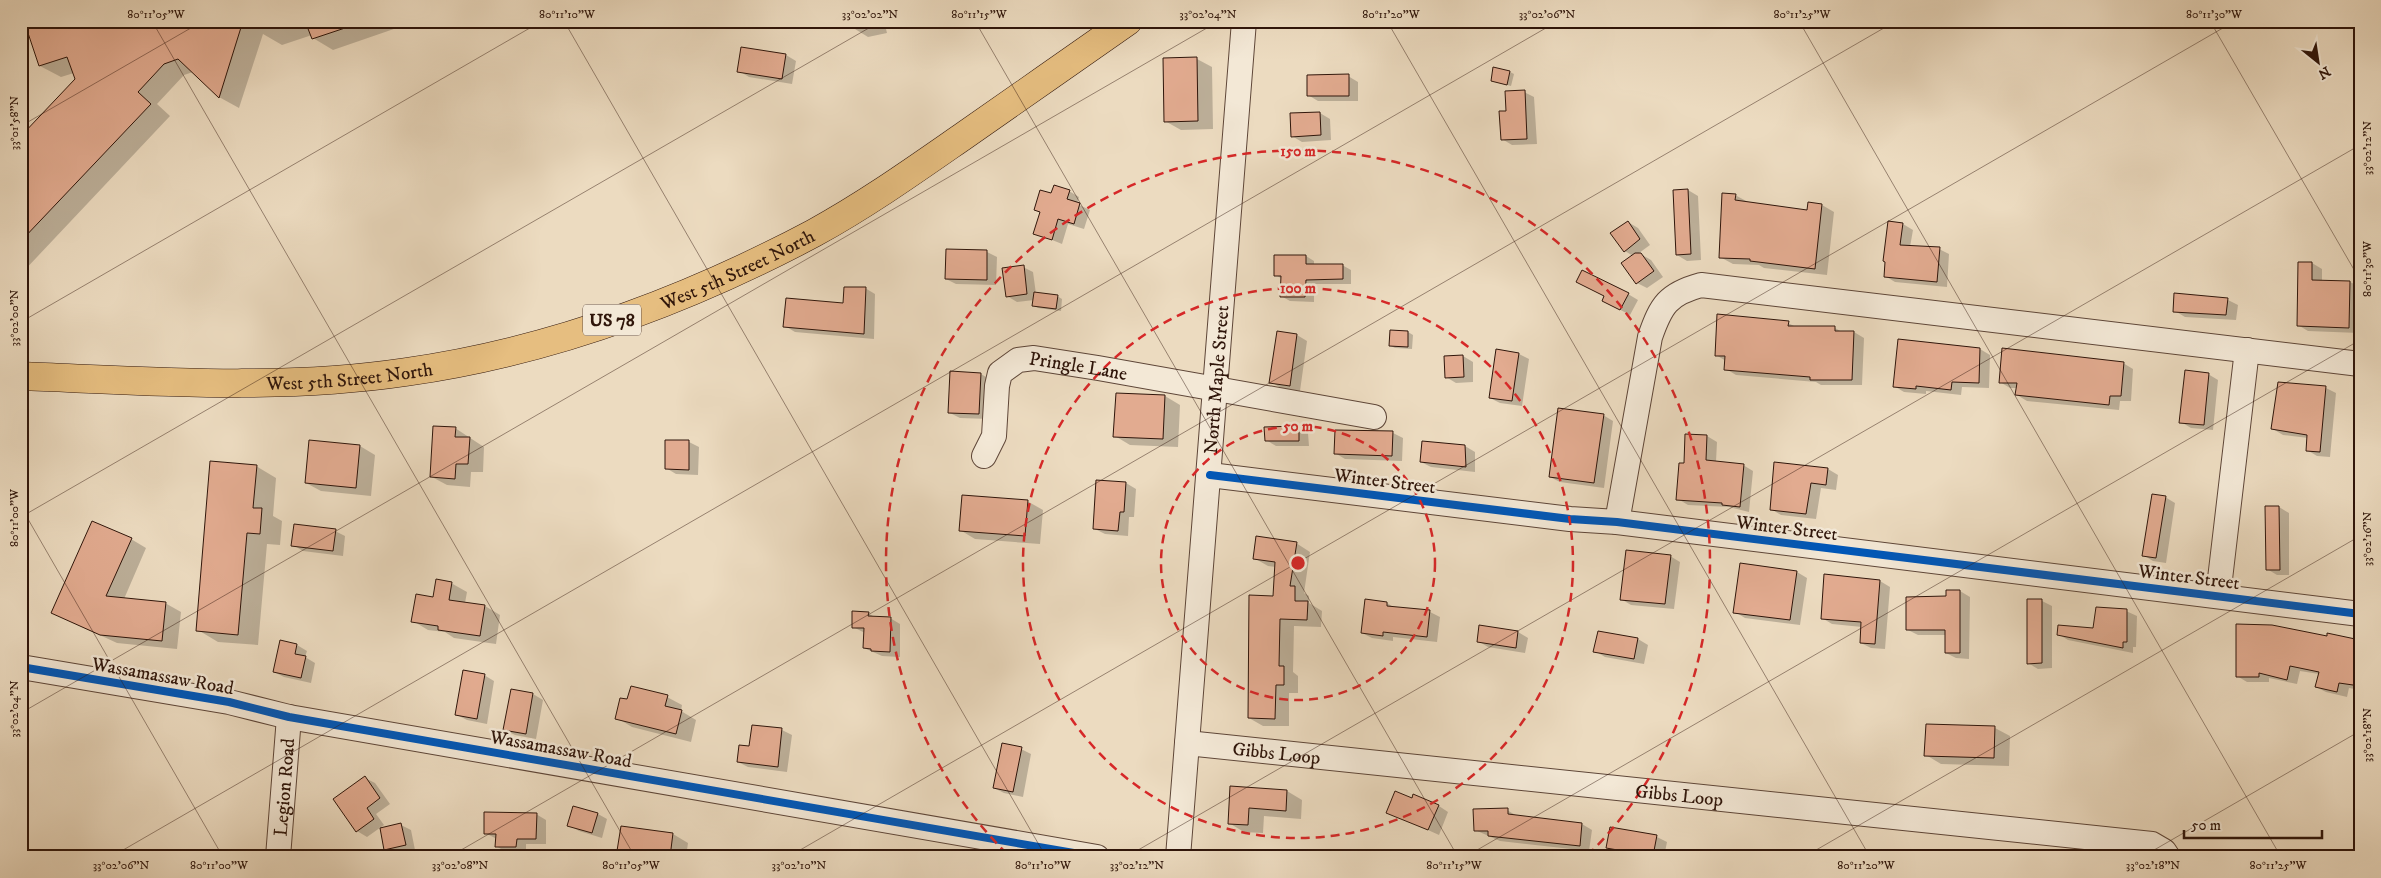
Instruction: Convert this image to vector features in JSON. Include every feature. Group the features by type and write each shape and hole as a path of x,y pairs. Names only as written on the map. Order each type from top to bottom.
{"main road":[{"name":"West 5th Street North","path":"21,376 229,385 321,381 416,370 519,348 586,330 675,298 734,272 813,233 894,184 1128,21"}],"street":[{"name":"North Maple Street","path":"1178,857 1210,475 1215,388 1244,21"},
{"path":"1617,522 1650,336 1657,316 1670,299 1681,290 1701,285 2360,364"},
{"name":"Winter Street","path":"2218,596 2247,350"},
{"name":"Pringle Lane","path":"984,456 994,436 996,386 1000,373 1018,360 1034,358 1215,388 1374,418"},
{"name":"Winter Street","path":"1210,475 1560,518 1617,522 2360,614"},
{"name":"Wassamassaw Road","path":"21,668 229,702 289,717 1097,857"},
{"name":"Legion Road","path":"278,857 289,717"},
{"name":"Gibbs Loop","path":"1187,743 2152,844 2164,851 2168,857"}],"building":[{"path":"24,21 243,21 219,98 178,59 164,64 138,92 151,104 21,241 21,136 75,79 67,57 39,66"},
{"path":"305,21 356,21 357,24 312,39"},
{"path":"741,47 786,54 782,79 737,72"},
{"path":"1197,57 1198,121 1164,122 1163,58"},
{"path":"1493,67 1510,71 1507,85 1491,81"},
{"path":"1349,74 1349,96 1307,96 1307,75"},
{"path":"1525,90 1527,139 1501,140 1499,111 1506,111 1505,91"},
{"path":"1320,112 1321,135 1291,137 1290,113"},
{"path":"1054,185 1070,190 1067,199 1080,203 1074,224 1058,219 1052,240 1033,234 1040,212 1034,210 1040,190 1051,193"},
{"path":"1688,189 1691,254 1676,255 1673,190"},
{"path":"1722,193 1736,194 1735,200 1807,210 1808,202 1822,204 1815,269 1750,261 1750,259 1719,258"},
{"path":"1628,221 1640,239 1624,252 1610,233"},
{"path":"1888,221 1903,223 1900,245 1940,247 1937,282 1884,277 1885,262 1883,261"},
{"path":"946,249 987,250 987,280 945,279"},
{"path":"1635,253 1641,253 1654,271 1636,284 1621,263"},
{"path":"1274,255 1306,255 1306,264 1343,264 1343,279 1306,280 1305,297 1280,297 1281,276 1274,276"},
{"path":"2298,262 2312,262 2312,280 2350,281 2349,328 2297,326"},
{"path":"1024,265 1027,294 1006,297 1002,268"},
{"path":"1582,270 1629,293 1620,310 1602,301 1604,296 1576,282"},
{"path":"844,287 866,287 864,334 783,327 786,298 843,303"},
{"path":"1034,292 1058,295 1056,309 1032,306"},
{"path":"2174,293 2228,298 2226,315 2173,312"},
{"path":"1717,314 1789,321 1788,326 1835,326 1835,331 1854,331 1852,380 1810,380 1810,377 1724,370 1725,356 1715,356"},
{"path":"1390,330 1408,331 1408,347 1389,346"},
{"path":"1277,331 1297,334 1290,386 1269,383"},
{"path":"1898,339 1980,348 1979,383 1952,382 1951,390 1916,386 1916,389 1893,387"},
{"path":"2002,348 2124,362 2121,396 2110,396 2109,405 2015,395 2017,383 1999,383"},
{"path":"1496,349 1519,353 1512,401 1489,398"},
{"path":"1463,355 1464,377 1445,378 1444,356"},
{"path":"2185,370 2209,373 2204,425 2179,423"},
{"path":"950,371 981,373 979,414 948,413"},
{"path":"2278,382 2326,386 2320,452 2306,451 2307,435 2271,429"},
{"path":"1116,393 1165,395 1163,439 1113,437"},
{"path":"1558,408 1604,414 1594,483 1549,477"},
{"path":"433,426 456,427 455,437 470,437 468,464 456,464 455,479 430,477"},
{"path":"1299,426 1299,441 1265,441 1264,427"},
{"path":"1335,430 1393,431 1392,456 1334,454"},
{"path":"1685,434 1707,435 1706,460 1744,464 1740,507 1722,505 1722,503 1676,500 1679,463 1684,463"},
{"path":"309,440 360,445 356,488 305,483"},
{"path":"665,440 689,440 689,470 665,469"},
{"path":"1422,441 1465,445 1466,467 1420,462"},
{"path":"210,461 257,465 253,508 262,508 260,534 247,533 238,635 196,631"},
{"path":"1774,462 1828,468 1826,485 1811,483 1806,514 1770,510"},
{"path":"1096,480 1126,482 1124,512 1120,512 1118,531 1093,529"},
{"path":"2152,494 2166,496 2156,558 2142,556"},
{"path":"962,495 1028,500 1025,536 959,531"},
{"path":"2265,506 2279,506 2280,570 2266,570"},
{"path":"92,521 132,538 106,596 166,602 162,641 100,635 51,613"},
{"path":"294,524 336,529 333,551 291,546"},
{"path":"1256,536 1297,542 1290,586 1295,586 1295,601 1308,601 1307,620 1280,619 1279,666 1284,666 1284,685 1276,685 1275,719 1248,718 1249,595 1273,596 1275,562 1253,559"},
{"path":"1626,550 1671,555 1665,604 1620,600"},
{"path":"1740,563 1797,571 1790,620 1733,613"},
{"path":"1824,574 1880,580 1875,644 1860,643 1861,622 1821,619"},
{"path":"436,579 452,582 449,600 485,605 480,636 438,630 438,626 411,622 416,594 433,597"},
{"path":"1946,590 1960,590 1960,653 1945,653 1945,630 1906,630 1906,597 1946,596"},
{"path":"1365,599 1387,602 1387,606 1430,610 1427,637 1383,632 1383,636 1361,633"},
{"path":"2027,599 2042,599 2042,663 2027,664"},
{"path":"2096,607 2127,609 2127,642 2123,642 2123,648 2057,635 2058,625 2093,628"},
{"path":"852,611 869,612 868,616 891,617 890,652 871,651 871,649 863,648 864,628 852,628"},
{"path":"2236,624 2272,625 2327,636 2327,633 2360,640 2360,686 2339,683 2337,692 2315,687 2319,672 2290,666 2287,680 2259,673 2259,677 2236,677"},
{"path":"1479,625 1518,631 1516,648 1477,642"},
{"path":"1598,631 1638,638 1634,659 1593,652"},
{"path":"280,640 297,644 295,654 306,656 301,678 273,672"},
{"path":"463,670 485,674 477,719 455,715"},
{"path":"631,686 668,695 665,706 682,710 676,734 615,719 620,698 627,699"},
{"path":"511,689 533,693 526,734 503,730"},
{"path":"1926,724 1995,726 1994,758 1924,756"},
{"path":"752,725 782,728 778,767 737,762 739,745 749,746"},
{"path":"1002,743 1022,747 1013,792 993,788"},
{"path":"365,776 380,798 367,808 374,819 356,832 333,799"},
{"path":"1230,786 1287,790 1286,811 1249,808 1248,825 1228,824"},
{"path":"1395,791 1412,798 1413,794 1439,805 1428,830 1386,813"},
{"path":"573,806 598,813 592,833 567,826"},
{"path":"1508,808 1508,814 1582,823 1580,846 1488,836 1488,831 1474,831 1473,809"},
{"path":"484,812 537,813 536,839 517,839 516,847 495,847 496,834 484,834"},
{"path":"401,823 406,845 384,850 380,828"},
{"path":"621,826 673,833 670,857 632,854 632,857 616,857"},
{"path":"1610,827 1657,835 1653,856 1606,848"}],"cycle path":[{"path":"1210,475 1570,519 1617,522 2360,614"},
{"path":"21,667 229,702 289,717 1097,857"}]}
